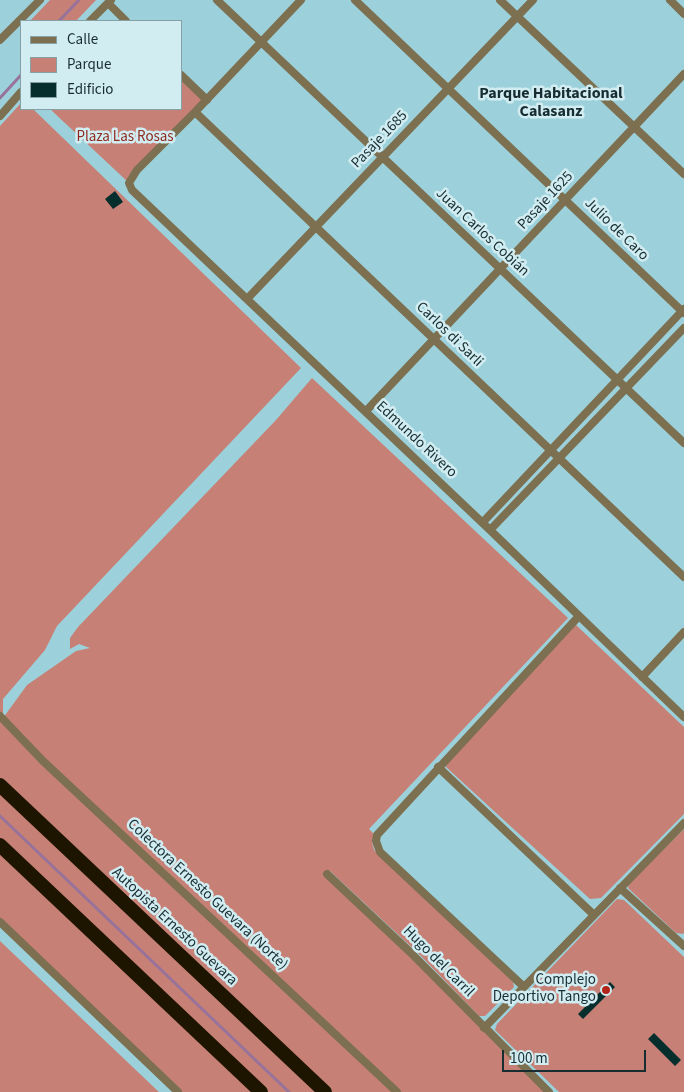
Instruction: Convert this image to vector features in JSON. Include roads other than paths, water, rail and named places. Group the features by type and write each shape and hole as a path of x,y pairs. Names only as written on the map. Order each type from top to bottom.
{"highway":[{"name":"Autopista Ernesto Guevara","path":"0,785 325,1092"},
{"path":"0,845 261,1092"}],"street":[{"path":"0,40 40,0"},
{"name":"Juan Carlos Cobián","path":"217,0 684,443"},
{"path":"195,112 301,0"},
{"name":"Julio de Caro","path":"355,0 683,311"},
{"path":"500,0 684,174"},
{"name":"Pasaje 1685","path":"247,299 533,0"},
{"path":"670,0 684,14"},
{"path":"91,20 109,2 125,20"},
{"name":"Pasaje 1625","path":"366,412 684,74"},
{"path":"182,76 207,100"},
{"path":"0,116 20,93"},
{"name":"Edmundo Rivero","path":"195,112 137,170 129,183 137,196 483,522 684,717"},
{"name":"Carlos di Sarli","path":"195,112 684,577"},
{"path":"483,522 683,311"},
{"path":"490,530 684,328"},
{"path":"524,987 380,852 376,842 380,831 579,616"},
{"path":"642,677 684,632"},
{"name":"Colectora Ernesto Guevara (Norte)","path":"0,716 50,768 396,1092"},
{"path":"438,767 594,915"},
{"path":"484,1028 684,823"},
{"name":"Hugo del Carril","path":"327,874 410,952 549,1092"},
{"path":"620,888 683,944"},
{"path":"0,922 178,1092"}],"waterway":[{"path":"60,20 79,0"},
{"path":"0,98 20,76"},
{"path":"0,816 289,1092"}],"place":[{"name":"Complejo Deportivo Tango","path":"606,990"}],"district":[{"name":"Parque Habitacional Calasanz","path":"551,103"}],"park label":[{"name":"Plaza Las Rosas","path":"125,138"}]}
